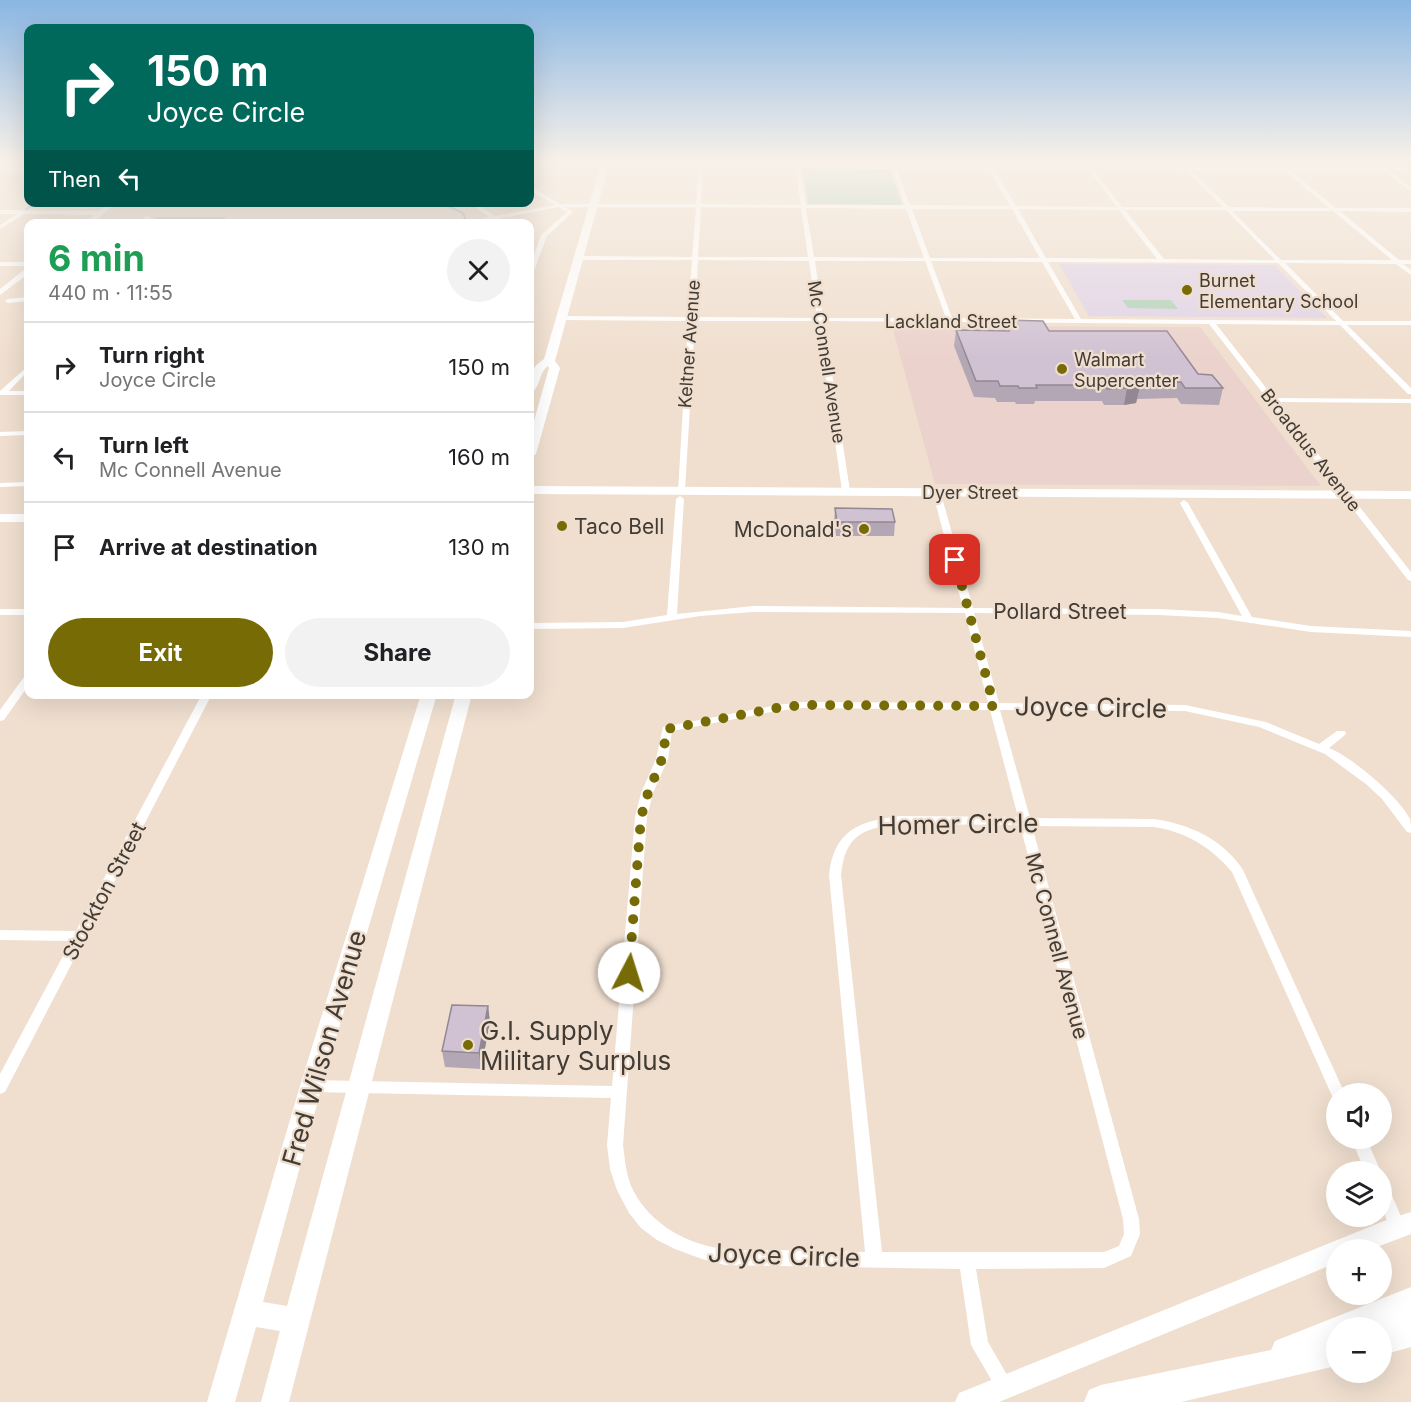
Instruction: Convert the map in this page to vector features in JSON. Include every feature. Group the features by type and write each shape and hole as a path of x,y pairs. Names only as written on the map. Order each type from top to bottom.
{"highway":[{"path":"1374,1317 1411,1302"},
{"path":"1392,1336 1411,1331"},
{"path":"1165,1402 1326,1335"},
{"path":"1101,1402 1256,1370 1326,1352"}],"main road":[{"path":"534,379 538,368 549,361 588,226"},
{"path":"534,440 555,368 549,361"},
{"name":"Dyer Street","path":"534,490 796,500 1115,502 1181,498"},
{"name":"Dyer Street","path":"534,498 681,495 725,491 990,492 1181,498 1350,499 1411,495"},
{"path":"796,500 815,496 842,496 846,494 846,491"},
{"path":"939,501 941,497 983,495 990,492"},
{"name":"Dyer Street","path":"1350,499 1411,504"},
{"path":"0,508 24,509"},
{"path":"0,518 24,518"},
{"name":"Fred Wilson Avenue","path":"221,1402 311,1086 427,699"},
{"name":"Fred Wilson Avenue","path":"275,1402 463,699"},
{"path":"1368,1239 1404,1224"},
{"path":"968,1402 1326,1256"},
{"path":"247,1313 297,1321"}],"street":[{"path":"534,262 544,236 554,226"},
{"name":"Keltner Avenue","path":"672,617 697,226"},
{"name":"Mc Connell Avenue","path":"806,226 846,491"},
{"path":"916,226 950,321"},
{"path":"1025,226 1079,321"},
{"path":"1135,226 1162,261"},
{"path":"1245,226 1411,392"},
{"path":"1355,226 1411,273"},
{"path":"579,258 1411,262"},
{"path":"0,264 24,264"},
{"path":"0,293 24,274"},
{"path":"8,301 24,299"},
{"name":"Lackland Street","path":"562,318 1411,323"},
{"name":"Broaddus Avenue","path":"1211,322 1411,578"},
{"path":"1,393 24,372"},
{"path":"1,393 24,393"},
{"path":"1272,400 1411,401"},
{"path":"0,434 24,433"},
{"path":"0,484 24,484"},
{"path":"1181,498 1248,618"},
{"name":"Mc Connell Avenue","path":"939,501 1131,1219 1132,1234 1125,1251"},
{"name":"Pollard Street","path":"534,626 606,626 753,609 967,610 1190,612 1248,618 1311,629 1411,633"},
{"path":"0,612 24,612"},
{"path":"0,718 24,684"},
{"name":"Stockton Street","path":"0,1088 204,699"},
{"name":"Joyce Circle","path":"1125,1251 1104,1260 967,1261 725,1257 696,1251 664,1236 651,1226 635,1208 623,1188 616,1167 619,1092 641,817 662,759 667,729 803,705 1185,708 1219,713 1262,724 1321,748 1357,770 1370,781 1386,796 1411,829"},
{"path":"1321,748 1341,733"},
{"name":"Homer Circle","path":"874,1258 835,875 839,855 845,841 854,833 872,824 900,820 1166,824 1204,839 1224,852 1237,870 1333,1083"},
{"path":"0,935 80,936"},
{"path":"311,1086 619,1092"},
{"path":"1392,1206 1404,1224"},
{"path":"967,1261 980,1346 1005,1387"}],"shaded area":[{"name":"Burnet Elementary School","path":"1059,264 1274,265 1327,318 1089,316"},
{"path":"892,326 1200,327 1321,486 935,484"}],"green space":[{"path":"1122,300 1171,300 1178,309 1128,308"}],"building":[{"name":"Walmart Supercenter","path":"1004,320 1043,321 1049,331 1167,331 1198,374 1212,375 1223,388 1185,388 1181,382 1141,382 1137,384 1139,387 1107,389 1106,385 1036,385 1037,388 1019,388 1018,386 1000,386 998,381 976,381 956,330 1009,331"},
{"path":"835,508 892,509 895,522 837,522"},
{"path":"452,1005 488,1006 479,1053 442,1051"}],"place":[{"name":"Burnet Elementary School","path":"1187,290"},
{"name":"Walmart Supercenter","path":"1062,369"},
{"name":"Taco Bell","path":"562,526"},
{"name":"McDonald's","path":"864,529"},
{"name":"G.I. Supply Military Surplus","path":"468,1045"}],"route":[{"path":"629,973 641,817 662,759 667,729 803,705 994,706 955,560"}]}
